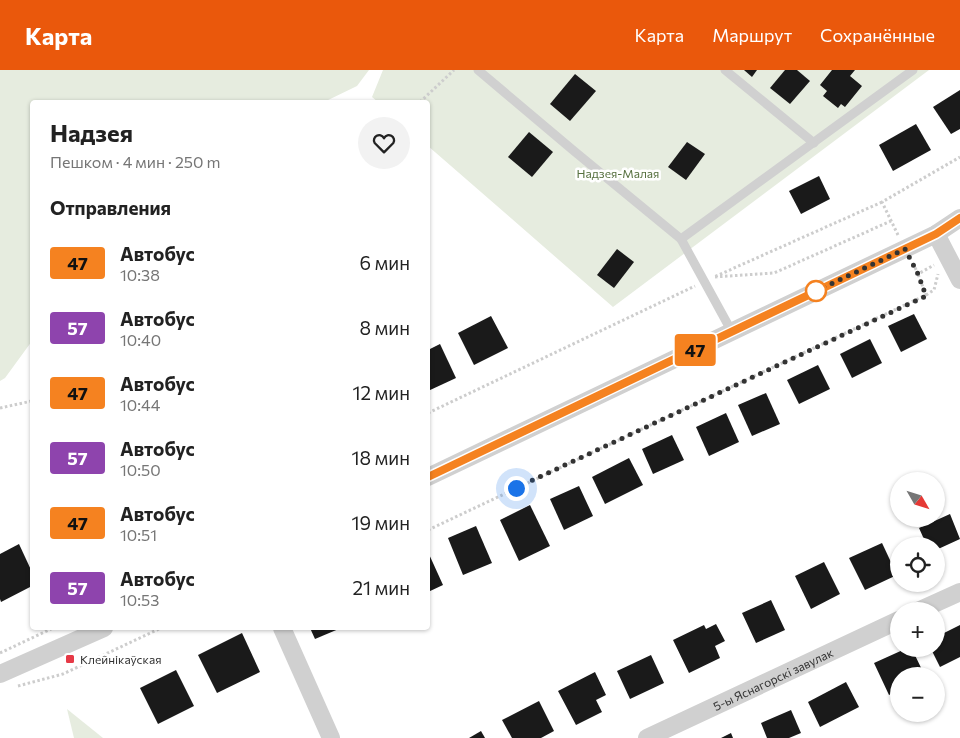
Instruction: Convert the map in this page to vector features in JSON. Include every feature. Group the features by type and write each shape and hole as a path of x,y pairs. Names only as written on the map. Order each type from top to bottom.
{"street":[{"path":"430,476 936,234 960,218"},
{"path":"936,234 945,258 960,280"},
{"path":"938,602 960,592"},
{"name":"5-ы Яснагорскі завулак","path":"647,738 890,624"},
{"path":"4,681 100,630"},
{"path":"283,630 331,738"}],"lane":[{"path":"478,70 681,238 732,332"},
{"path":"726,70 814,143"},
{"path":"681,238 913,70"}],"path":[{"path":"422,100 454,70"},
{"path":"430,412 714,277 882,202 960,157"},
{"path":"882,202 918,274 926,296"},
{"path":"714,277 774,273 891,221"},
{"path":"918,274 945,258"},
{"path":"430,529 926,296 934,290 945,258"},
{"path":"0,408 30,401"},
{"path":"0,653 49,630"},
{"path":"4,681 63,674 157,630"}],"green space":[{"path":"0,70 369,70 357,86 328,100 30,100 30,344 5,378 0,381"},
{"name":"Надзея-Малая","path":"383,70 929,70 613,307 430,148 430,100 376,100 372,97"},
{"path":"67,709 103,738 74,738"}],"building":[{"path":"744,70 757,70 752,77"},
{"path":"785,70 797,70 810,81 790,104 770,88"},
{"path":"832,70 855,70 850,76 862,86 845,107 841,104 838,108 823,96 827,91 820,85"},
{"path":"575,74 596,91 570,121 550,104"},
{"path":"960,90 960,129 951,134 933,107"},
{"path":"916,124 931,150 893,171 879,145"},
{"path":"529,132 553,152 532,177 508,157"},
{"path":"687,142 705,154 686,180 668,167"},
{"path":"819,176 830,199 801,214 789,191"},
{"path":"617,249 634,262 614,288 597,275"},
{"path":"914,314 927,339 901,352 888,326"},
{"path":"491,316 508,348 474,365 458,333"},
{"path":"870,339 882,363 852,378 840,354"},
{"path":"440,344 456,378 430,390 430,349"},
{"path":"818,365 830,389 799,404 787,380"},
{"path":"766,393 780,424 752,436 738,405"},
{"path":"726,413 739,442 709,456 696,427"},
{"path":"672,435 684,460 653,474 642,449"},
{"path":"629,458 643,485 605,504 592,477"},
{"path":"579,486 593,516 564,530 550,499"},
{"path":"530,505 550,546 519,561 500,520"},
{"path":"950,514 960,539 945,546 945,537 923,537 919,528 945,528 945,516"},
{"path":"476,526 492,563 463,575 448,538"},
{"path":"882,543 890,560 890,578 865,590 849,558"},
{"path":"19,544 30,568 30,587 1,602 0,599 0,554"},
{"path":"430,556 443,585 430,591"},
{"path":"824,562 840,594 811,609 795,576"},
{"path":"771,600 785,630 756,643 742,613"},
{"path":"716,624 725,641 715,646 720,658 689,673 673,640 704,625 706,629"},
{"path":"960,625 960,657 940,667 935,657 945,657 945,632"},
{"path":"311,630 336,630 315,639"},
{"path":"242,633 260,672 217,693 198,655"},
{"path":"651,655 664,683 630,699 617,671"},
{"path":"890,656 916,657 921,667 890,667 889,695 874,663"},
{"path":"176,670 194,706 158,724 140,688"},
{"path":"595,672 606,695 596,700 602,712 576,725 558,691"},
{"path":"846,682 859,707 820,727 808,702"},
{"path":"539,701 554,731 541,738 512,738 502,720"},
{"path":"791,710 801,733 789,738 767,738 761,723"},
{"path":"481,731 485,738 469,738"},
{"path":"731,733 733,738 721,738"}],"bus line":[{"name":"47","path":"430,476 936,234 960,218"}],"place":[{"name":"Клейнікаўская","path":"70,659"}],"route":[{"path":"516,488 926,296 918,274 905,249 816,291"}]}
